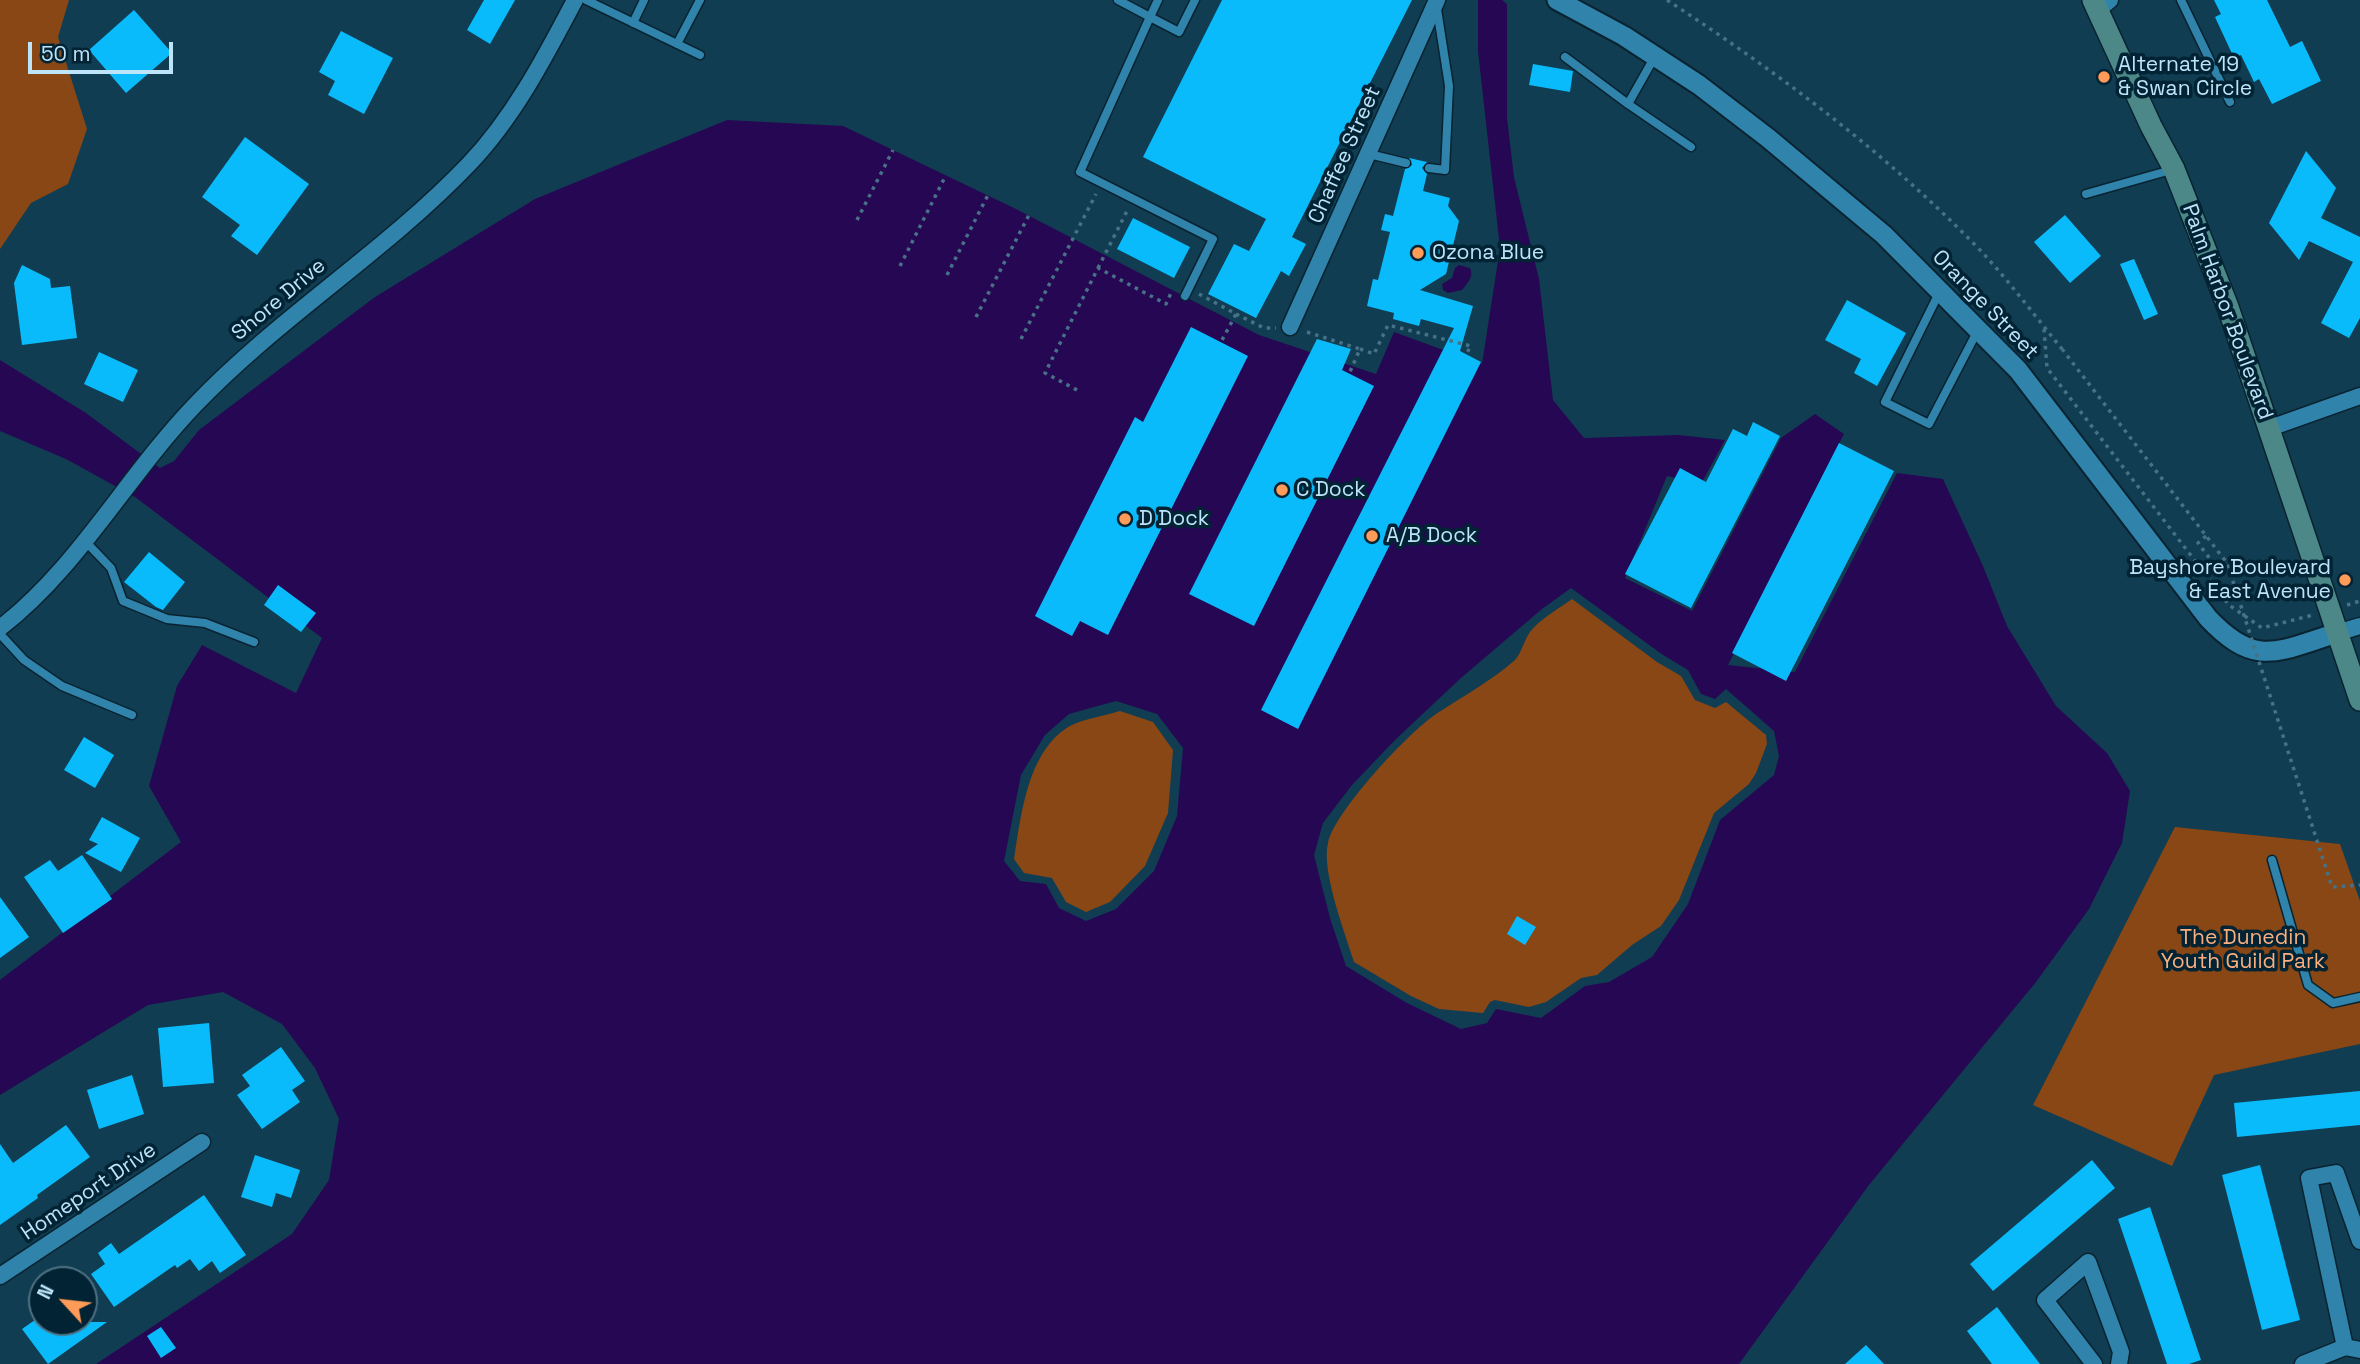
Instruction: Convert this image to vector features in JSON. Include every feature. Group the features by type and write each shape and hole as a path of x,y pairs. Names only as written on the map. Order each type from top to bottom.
{"main road":[{"name":"Palm Harbor Boulevard","path":"2101,3 2151,126 2174,169 2193,224 2228,307 2360,700"}],"street":[{"name":"Shore Drive","path":"0,628 27,608 63,568 153,454 193,407 240,360 419,212 470,163 515,106 575,0"},
{"name":"Orange Street","path":"1557,0 1655,55 1699,85 1778,146 1884,235 2018,370 2208,618 2235,643 2249,650 2274,652 2337,633"},
{"name":"Chaffee Street","path":"1290,327 1369,154 1434,1"},
{"path":"2270,428 2360,396"},
{"path":"2337,633 2360,626"},
{"name":"Homeport Drive","path":"0,1276 202,1143"},
{"path":"2304,1364 2352,1348 2309,1178 2336,1173 2360,1241"},
{"path":"2094,1364 2045,1300 2088,1262 2121,1352 2119,1364"}],"lane":[{"path":"586,0 700,55"},
{"path":"633,23 644,0"},
{"path":"677,44 700,0"},
{"path":"1118,0 1180,32 1195,0"},
{"path":"1157,0 1080,172 1213,239 1185,296"},
{"path":"2181,0 2230,102"},
{"path":"1429,168 1445,170 1449,86 1434,1"},
{"path":"1628,104 1655,55"},
{"path":"1564,57 1691,146"},
{"path":"1369,154 1406,163"},
{"path":"2086,194 2174,169"},
{"path":"1940,290 1885,402 1929,424 1979,329"},
{"path":"84,540 111,568 123,601 167,619 205,623 254,642"},
{"path":"0,634 24,660 62,686 132,715"},
{"path":"2272,860 2308,985 2333,1003 2360,997"}],"path":[{"path":"1667,0 1752,56 1823,108 1923,194 1982,252 2062,349 2227,563 2332,887 2360,885"},
{"path":"857,220 893,150"},
{"path":"900,266 946,175"},
{"path":"1021,339 1101,183"},
{"path":"947,275 988,195"},
{"path":"1077,390 1045,373 1133,199"},
{"path":"976,317 1029,215"},
{"path":"1098,268 1166,304"},
{"path":"1190,285 1203,298 1264,328 1290,327 1339,340 1374,354 1388,325 1471,346 1466,354"},
{"path":"1221,342 1236,314"},
{"path":"2044,327 2047,368 2229,605 2262,628 2360,601"},
{"path":"1349,374 1360,349"},
{"path":"2206,536 2198,543 2217,568 2207,577"}],"green space":[{"path":"0,0 69,0 58,37 87,129 68,184 31,203 0,249"},
{"path":"1572,599 1657,662 1681,676 1695,700 1715,708 1726,702 1766,735 1767,744 1749,784 1714,813 1679,900 1661,926 1632,945 1597,975 1581,978 1546,1002 1529,1007 1495,1000 1490,1002 1483,1013 1439,1009 1411,996 1354,962 1331,885 1328,843 1344,812 1358,793 1408,738 1436,714 1515,660 1534,627"},
{"path":"1120,711 1153,722 1173,750 1168,813 1145,866 1110,902 1086,912 1066,902 1052,878 1024,873 1014,859 1023,805 1035,769 1054,738 1074,724"},
{"name":"The Dunedin Youth Guild Park","path":"2175,827 2340,844 2360,901 2360,1044 2214,1075 2172,1166 2033,1105"}],"shaded area":[{"path":"1478,0 1502,0 1507,4 1507,118 1514,177 1539,279 1553,400 1584,438 1678,435 1725,440 1701,484 1667,476 1625,578 1692,611 1781,438 1815,414 1844,434 1728,665 1795,672 1897,473 1943,479 2007,626 2056,706 2107,753 2130,791 2122,843 2089,909 2036,982 1869,1185 1739,1364 96,1364 292,1234 329,1180 339,1119 315,1068 282,1024 223,992 148,1005 0,1095 0,980 181,842 149,786 177,686 202,645 296,693 322,638 135,497 66,459 0,431 0,360 86,413 160,468 174,461 199,430 375,297 535,199 727,120 843,126 1016,209 1259,335 1376,374 1394,332 1482,364 1500,248 1478,51","holes":["1571,588 1688,670 1701,694 1715,699 1726,689 1774,731 1779,756 1774,775 1720,820 1688,904 1652,957 1609,982 1585,986 1541,1018 1496,1009 1487,1023 1461,1029 1407,1003 1346,966 1314,855 1323,823 1352,785 1396,739 1461,678 1542,609","1116,701 1157,714 1183,748 1177,816 1154,871 1116,909 1086,921 1059,908 1046,884 1020,881 1004,861 1021,775 1045,735 1069,714"]},
{"path":"1459,265 1470,268 1470,279 1462,290 1448,293 1443,290 1442,284 1452,278"}],"building":[{"path":"484,0 515,0 490,44 467,30"},
{"path":"1222,0 1412,0 1292,237 1306,244 1289,276 1281,271 1256,318 1208,294 1234,244 1249,251 1266,219 1143,157"},
{"path":"2214,0 2267,0 2290,47 2302,41 2321,81 2272,104 2259,79 2254,82 2241,55 2234,58 2215,17 2221,14"},
{"path":"134,10 172,53 126,93 89,50"},
{"path":"341,31 393,58 364,114 328,95 335,81 319,72"},
{"path":"1533,64 1573,71 1570,92 1529,85"},
{"path":"245,137 309,184 257,255 231,236 240,225 202,197"},
{"path":"2306,151 2336,188 2321,218 2360,237 2360,318 2349,338 2321,323 2353,262 2309,241 2299,260 2269,223"},
{"name":"A/B Dock","path":"1409,158 1427,162 1422,168 1427,174 1423,191 1450,198 1448,206 1459,221 1446,274 1420,290 1473,306 1460,351 1481,362 1298,729 1261,710 1454,328 1421,319 1419,326 1393,319 1394,313 1367,306 1373,279 1378,280 1390,232 1381,230 1385,214 1393,216 1405,169 1412,165"},
{"path":"2065,215 2101,256 2070,283 2034,242"},
{"path":"1133,218 1190,247 1174,278 1117,249"},
{"path":"2134,259 2158,314 2144,320 2120,264"},
{"path":"22,265 50,279 51,288 70,286 77,338 22,345 14,283"},
{"path":"1847,300 1906,333 1877,386 1854,373 1861,359 1825,340"},
{"name":"D Dock","path":"1191,327 1248,356 1108,635 1080,621 1072,636 1035,616 1135,417 1143,422"},
{"name":"C Dock","path":"1317,339 1351,349 1342,370 1374,386 1254,626 1189,594"},
{"path":"99,352 138,370 123,402 84,384"},
{"path":"1753,422 1780,436 1691,608 1625,574 1680,468 1706,482 1733,429 1747,436"},
{"path":"1839,443 1894,471 1786,681 1732,653"},
{"path":"149,552 185,582 163,610 124,582"},
{"path":"278,585 316,613 301,632 264,605"},
{"path":"84,737 114,755 95,788 64,770"},
{"path":"102,817 140,838 121,872 85,853 98,844 89,840"},
{"path":"82,855 112,899 63,933 24,877 50,860 58,871"},
{"path":"0,897 29,937 0,958"},
{"path":"1517,916 1536,927 1525,945 1507,934"},
{"path":"209,1023 214,1083 163,1087 158,1028"},
{"path":"281,1047 305,1081 292,1090 300,1102 262,1129 237,1095 250,1086 242,1075"},
{"path":"132,1075 144,1114 99,1129 87,1090"},
{"path":"2360,1091 2360,1125 2237,1137 2234,1103"},
{"path":"66,1125 90,1157 0,1225 0,1144 13,1163"},
{"path":"255,1155 300,1170 291,1198 276,1193 272,1207 241,1197"},
{"path":"2092,1160 2115,1188 1993,1291 1970,1264"},
{"path":"2260,1165 2300,1320 2262,1330 2222,1175"},
{"path":"204,1195 246,1255 220,1273 212,1261 199,1271 190,1259 177,1268 175,1265 114,1307 98,1284 98,1269 105,1264 98,1253 111,1243 119,1254"},
{"path":"2150,1207 2201,1360 2189,1364 2167,1364 2118,1219"},
{"path":"1997,1307 2040,1364 1992,1364 1967,1331"},
{"path":"28,1325 28,1336 87,1336 48,1364 22,1329"},
{"path":"161,1327 176,1348 161,1358 147,1336"},
{"path":"1866,1345 1884,1364 1845,1364"}],"place":[{"name":"Alternate 19 & Swan Circle","path":"2104,77"},
{"name":"Ozona Blue","path":"1418,253"},
{"name":"C Dock","path":"1282,490"},
{"name":"D Dock","path":"1125,519"},
{"name":"A/B Dock","path":"1372,536"},
{"name":"Bayshore Boulevard & East Avenue","path":"2345,580"}]}
